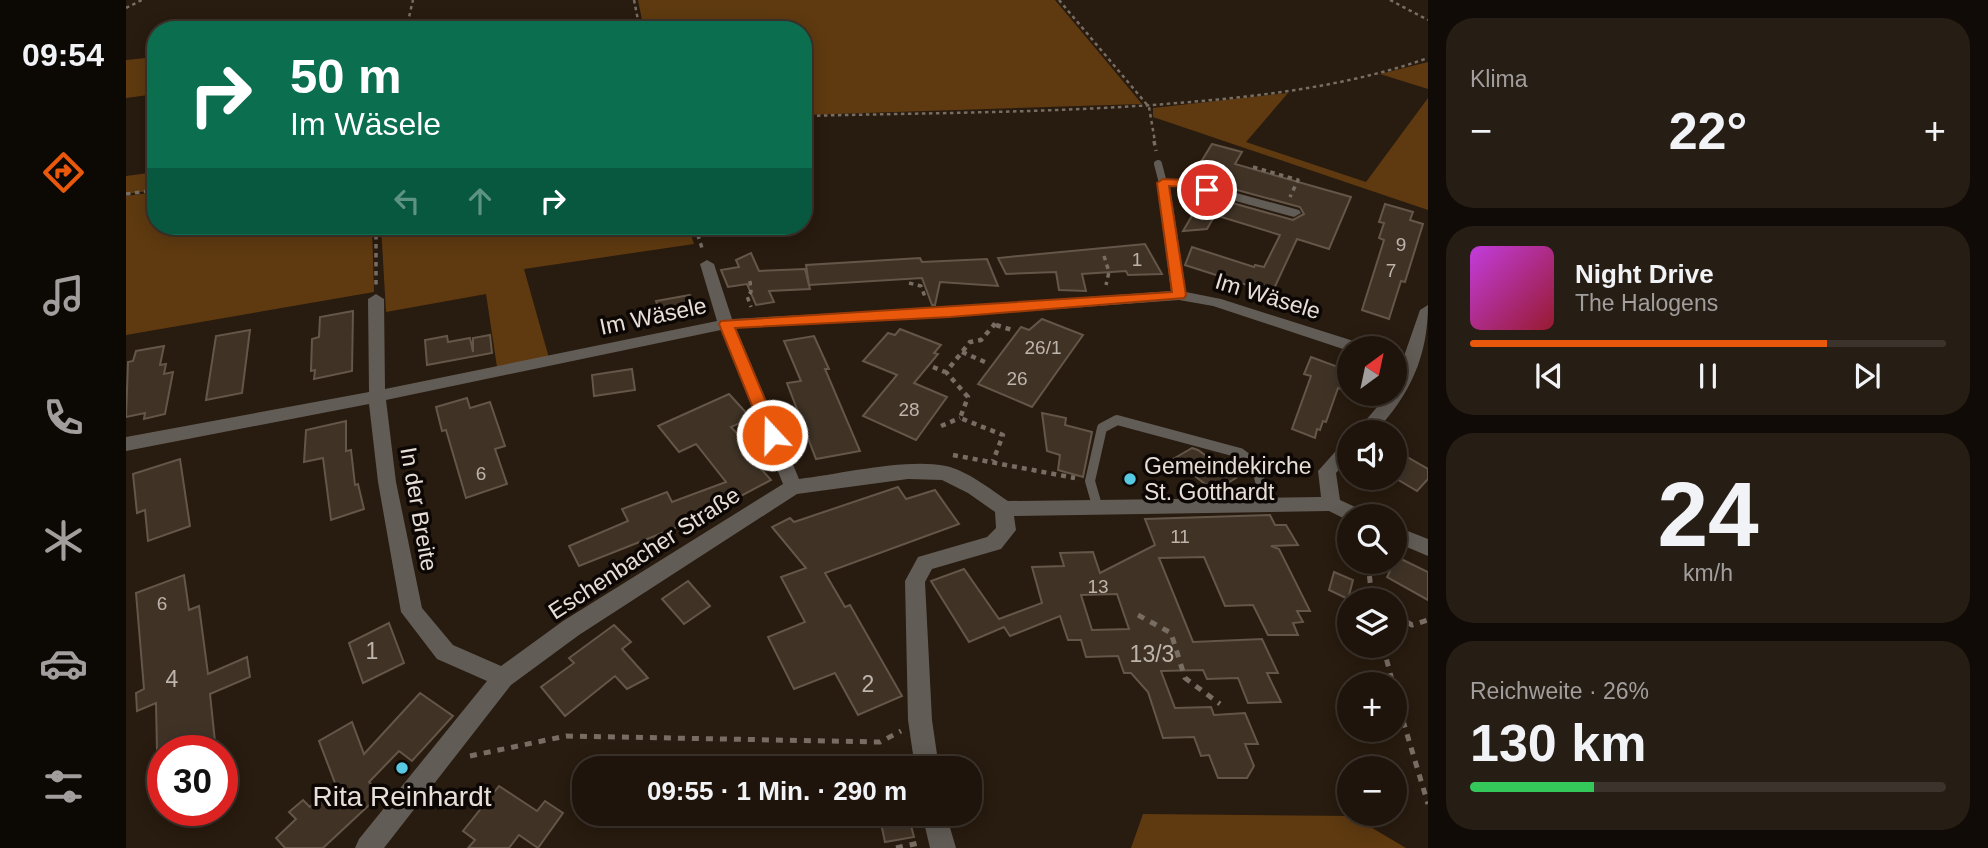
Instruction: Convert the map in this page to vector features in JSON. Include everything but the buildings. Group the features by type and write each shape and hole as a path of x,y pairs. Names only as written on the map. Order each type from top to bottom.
{"street":[{"path":"1179,295 1163,183 1185,183 1288,212"},
{"path":"707,264 726,324 793,487"},
{"name":"Im Wäsele","path":"126,444 377,396 726,324 962,312 1179,295 1216,302 1337,341"},
{"name":"In der Breite","path":"376,299 377,396 387,482 412,612 445,652 503,678"},
{"path":"1407,353 1428,310"},
{"path":"1376,420 1390,406"},
{"path":"1331,504 1327,471 1337,461"},
{"name":"Eschenbacher Straße","path":"368,848 503,678 572,628 793,487 908,471 945,473 975,488 1004,509"},
{"path":"925,756 920,720 915,582 925,563 994,543 1006,530 1004,509 1331,504 1337,507"},
{"path":"1407,539 1428,548"},
{"path":"936,826 943,848"}],"lane":[{"path":"1158,164 1163,183"},
{"path":"1098,509 1090,481 1102,428 1117,420 1240,453 1256,466 1266,505"}],"path":[{"path":"126,8 142,0"},
{"path":"408,21 413,0"},
{"path":"634,0 638,21"},
{"path":"1059,0 1149,107 1158,164"},
{"path":"1391,0 1428,20"},
{"path":"812,116 1149,107 1288,92 1404,67 1428,58"},
{"path":"1253,167 1298,180 1288,212"},
{"path":"126,194 147,191"},
{"path":"376,235 376,299"},
{"path":"698,235 707,264"},
{"path":"1104,256 1109,272 1105,281 1110,300"},
{"path":"750,281 751,292 747,296 751,307"},
{"path":"909,283 921,286 925,297"},
{"path":"962,312 1012,330"},
{"path":"946,372 970,342 981,340 994,325"},
{"path":"962,352 985,362"},
{"path":"933,367 946,372 968,397 960,418"},
{"path":"941,426 960,418 1003,435 993,461"},
{"path":"943,459 955,455 1090,481"},
{"path":"1138,615 1171,633 1185,678 1220,704"},
{"path":"1407,622 1412,625 1428,620"},
{"path":"435,764 566,736 880,742 920,720"},
{"path":"1407,734 1428,804"}],"shaded area":[{"path":"638,0 1055,0 1142,104 812,115 812,21 642,21"},
{"path":"147,58 147,95 126,98 126,60"},
{"path":"1428,62 1428,89 1380,74"},
{"path":"1288,93 1246,142 1366,182 1428,98 1428,210 1153,117 1153,108"},
{"path":"147,173 147,191 126,194 126,176"},
{"path":"147,193 147,235 372,235 374,292 126,335 126,196"},
{"path":"382,235 691,235 694,244 524,269 549,358 497,367 486,294 386,312"},
{"path":"1143,814 1337,816 1337,826 1369,826 1406,848 1131,848"}],"place":[{"name":"Gemeindekirche St. Gotthardt","path":"1130,479"},
{"name":"Rita Reinhardt","path":"402,768"}],"route":[{"path":"772,435 726,324 950,312 1179,295 1163,183 1185,183 1207,190"}]}
